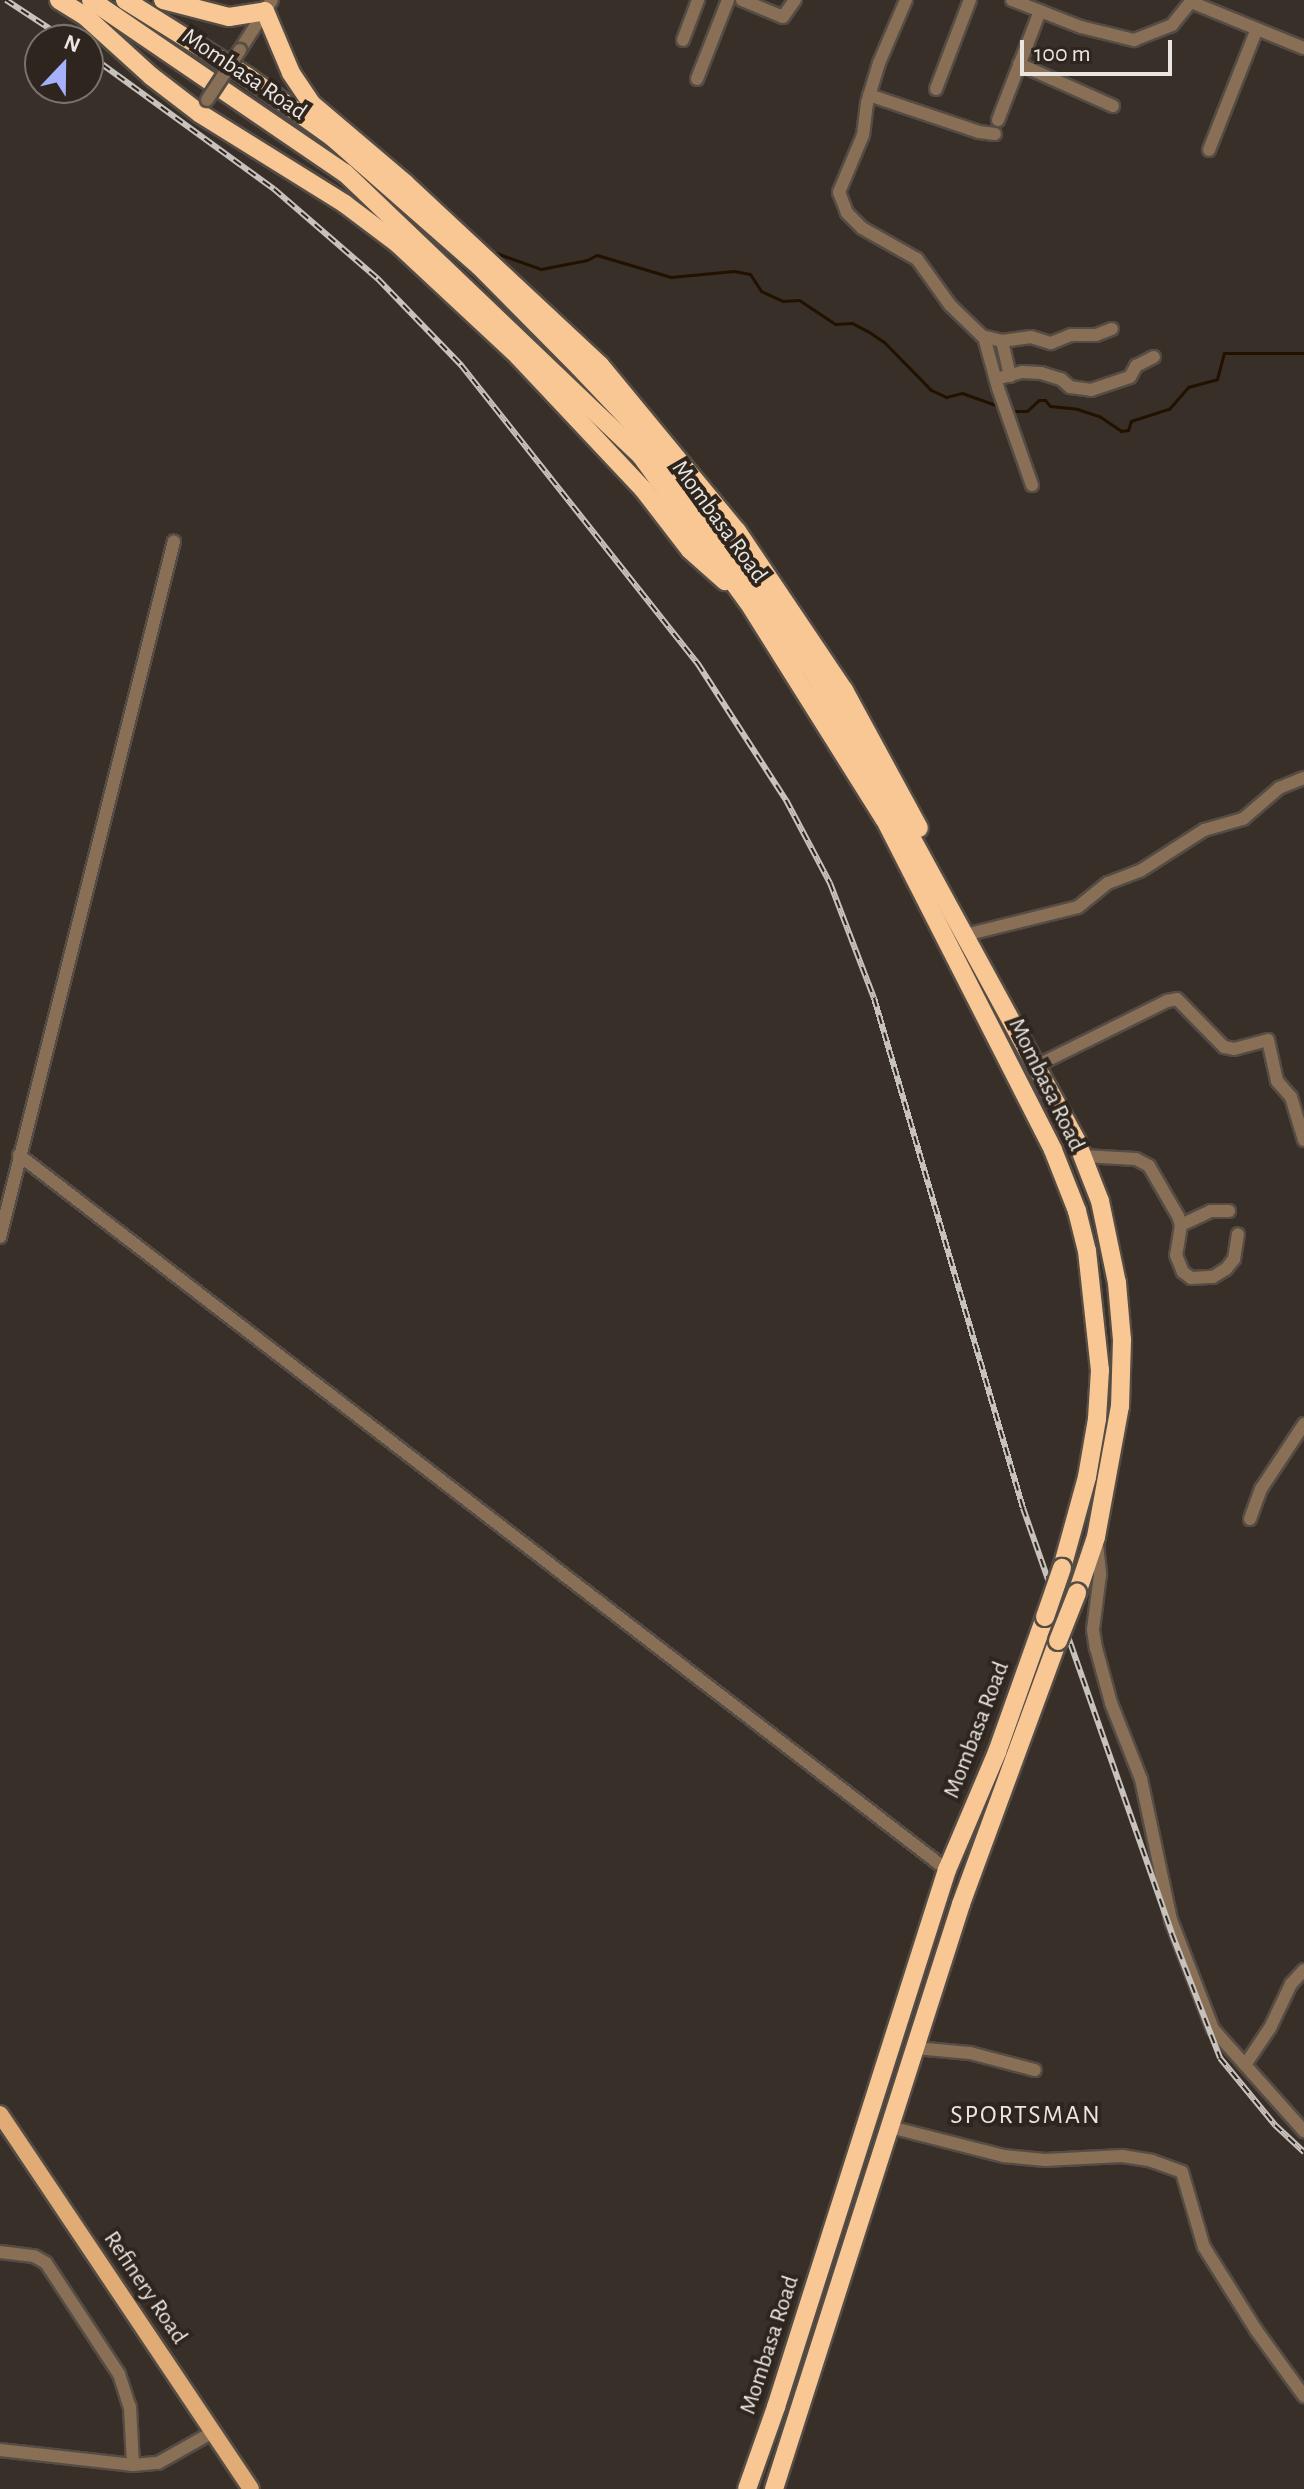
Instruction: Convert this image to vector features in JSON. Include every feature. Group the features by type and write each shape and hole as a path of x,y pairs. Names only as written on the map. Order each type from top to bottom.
{"highway":[{"path":"59,0 86,17 151,76 203,106 398,244 518,356 643,489 690,550 748,602"},
{"name":"Mombasa Road","path":"91,0 345,173 641,456 748,602 885,820 1053,1150 1077,1211 1087,1251 1100,1370 1097,1419 1087,1477 1062,1568 997,1752 947,1870 747,2489"},
{"name":"Mombasa Road","path":"125,0 248,77 332,137 479,266 635,426 683,487 813,672 948,903 1083,1156 1100,1201 1117,1283 1122,1340 1120,1406 1096,1537 961,1904 774,2489"},
{"path":"163,0 229,17 268,6 291,73 312,104 427,203 600,365 737,531 844,690 925,840 948,903"}],"main road":[{"name":"Refinery Road","path":"0,2114 251,2489"}],"street":[{"path":"683,40 698,0"},
{"path":"697,79 728,0"},
{"path":"742,0 783,17 795,0"},
{"path":"906,0 869,95 863,135 839,192 842,203 862,228 917,259 950,305 984,337 1002,341 1027,337 1051,343 1071,335 1096,335 1112,329"},
{"path":"936,89 970,0"},
{"path":"1012,0 1097,33 1134,40 1172,25 1192,1 1304,48"},
{"path":"203,106 268,6"},
{"path":"869,95 979,132 997,127 1040,11"},
{"path":"1209,150 1257,29"},
{"path":"1019,64 1113,106"},
{"path":"984,337 1010,427 1032,485"},
{"path":"1002,341 1010,376"},
{"path":"997,384 1010,376 1041,373 1061,379 1070,387 1091,390 1130,377 1136,366 1154,357"},
{"path":"0,1237 174,541"},
{"path":"965,935 1078,907 1108,883 1140,871 1204,830 1243,819 1279,788 1304,778"},
{"path":"1036,1066 1177,999 1224,1047 1234,1049 1268,1040 1277,1081 1290,1095 1304,1140"},
{"path":"19,1155 947,1870"},
{"path":"1083,1156 1143,1161 1157,1178 1181,1225 1176,1255 1183,1272 1191,1278 1213,1277 1226,1269 1234,1259 1238,1234"},
{"path":"1181,1225 1211,1211 1229,1211"},
{"path":"1250,1519 1269,1476 1304,1424"},
{"path":"1096,1537 1100,1575 1094,1640 1111,1703 1141,1779 1163,1894 1211,2025 1304,2131"},
{"path":"1245,2065 1270,2028 1291,1984 1304,1970"},
{"path":"915,2048 970,2053 1035,2070"},
{"path":"890,2127 1004,2156 1045,2160 1122,2156 1152,2161 1182,2172 1204,2247 1256,2330 1304,2396"},
{"path":"0,2252 34,2256 46,2263 119,2374 130,2407 133,2465"},
{"path":"0,2450 133,2465 158,2463 213,2432"}],"waterway":[{"path":"496,253 541,269 587,260 597,255 671,277 734,271 750,274 761,291 782,301 799,300 835,324 852,323 869,332 884,342 931,390 946,397 962,393 1001,407"},
{"path":"1012,411 1027,411 1039,400 1045,400 1050,406 1077,409 1099,416 1121,431 1128,430 1131,421 1169,409 1188,387 1217,379 1224,353 1304,353"}],"railway":[{"path":"6,0 43,24"},
{"path":"104,66 274,189 378,279 461,365 698,664 786,800 830,883 874,998 1023,1508 1172,1934 1220,2058 1275,2125 1304,2152"}],"district":[{"name":"SPORTSMAN","path":"1026,2116"}]}
